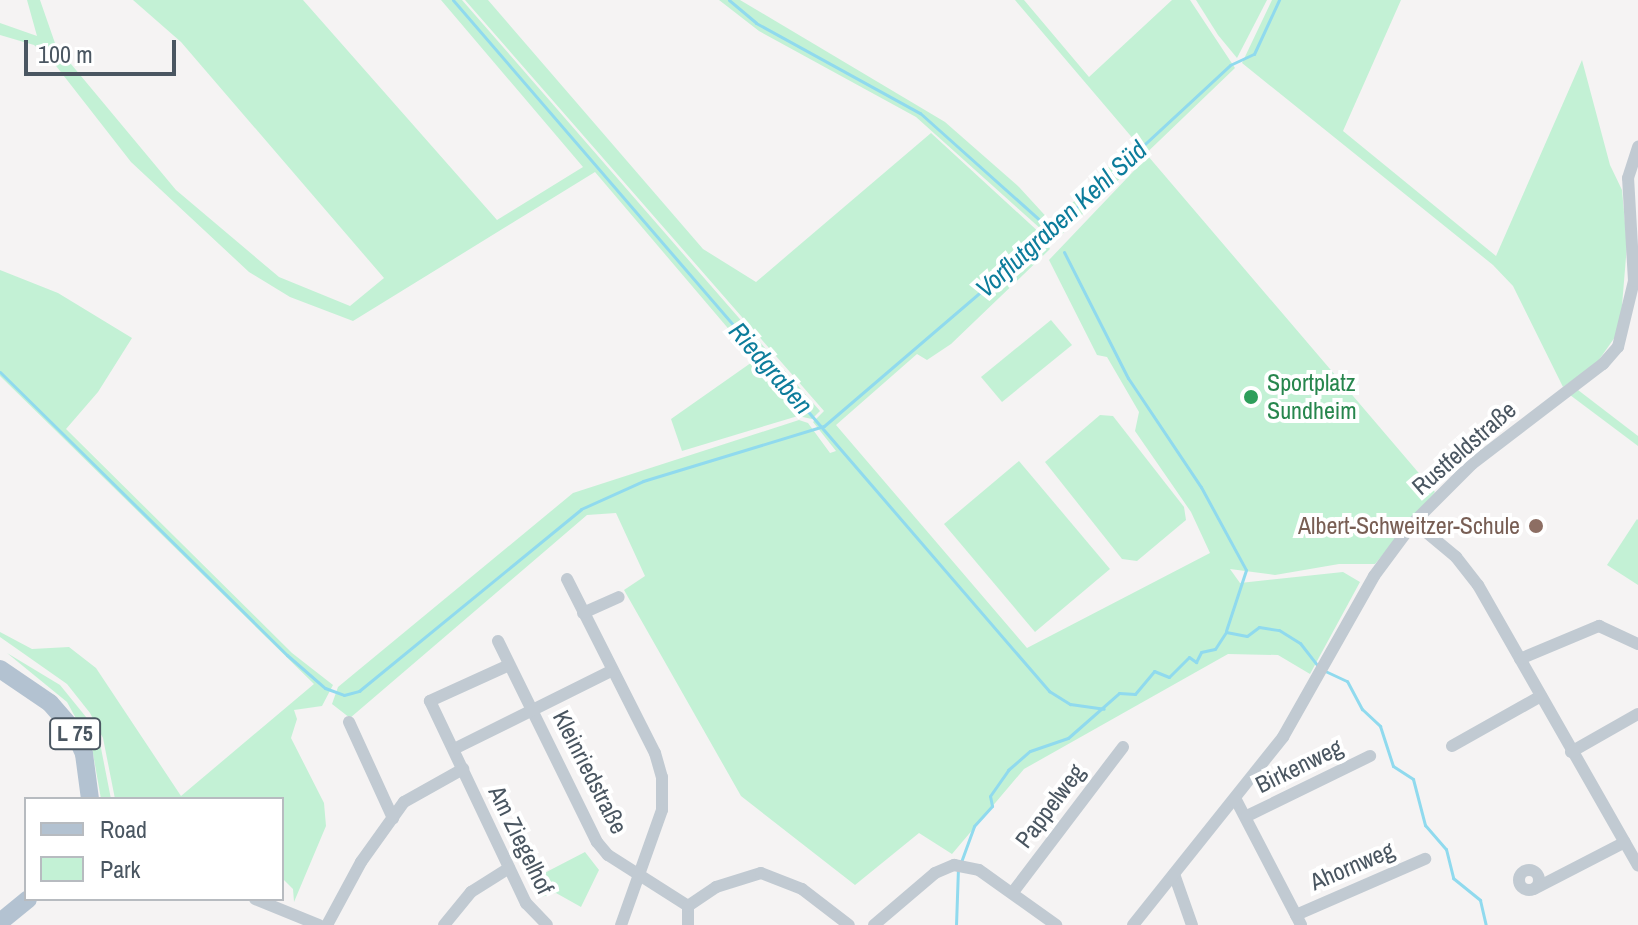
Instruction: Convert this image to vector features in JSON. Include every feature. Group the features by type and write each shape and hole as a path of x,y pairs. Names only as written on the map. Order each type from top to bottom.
{"main road":[{"name":"L 75","path":"0,669 50,703 73,729 84,754 90,797"},
{"path":"0,922 26,901"}],"street":[{"name":"Rustfeldstraße","path":"1133,925 1283,737 1374,576 1414,522 1472,464 1603,364 1618,347 1633,290 1628,178 1638,147"},
{"path":"1414,522 1456,557 1478,585 1638,866"},
{"path":"567,579 655,753 662,777 662,810 621,925"},
{"path":"583,613 619,597"},
{"path":"1520,659 1599,626 1638,644"},
{"name":"Kleinriedstraße","path":"498,641 597,842 638,874 688,906"},
{"name":"Am Ziegelhof","path":"509,665 430,701 533,914 547,925"},
{"path":"533,710 611,671"},
{"path":"1452,746 1541,696"},
{"name":"Kleinriedstraße","path":"454,749 533,710"},
{"path":"1571,752 1638,714"},
{"path":"349,722 393,818"},
{"name":"Pappelweg","path":"1013,892 1123,747"},
{"name":"Birkenweg","path":"1247,816 1370,756"},
{"name":"Am Ziegelhof","path":"327,925 404,802 463,769"},
{"path":"1235,798 1299,920"},
{"path":"1534,889 1625,842"},
{"name":"Ahornweg","path":"1299,920 1425,859"},
{"path":"874,925 935,873 954,865 968,865 1013,892 1056,925"},
{"path":"444,925 471,892 509,868"},
{"path":"688,925 688,906 716,887 761,873 802,889 849,925"},
{"path":"1174,874 1192,925"},
{"path":"260,901 319,925"},
{"path":"1031,925 1041,914"}],"green space":[{"path":"27,0 40,0 56,46 176,190 279,277 350,306 384,278 181,42 133,0 303,0 497,220 583,167 441,0 462,0 820,411 812,419 798,416 682,451 671,419 755,360 595,172 353,321 290,297 249,272 131,162 53,62 34,45 0,35 0,23 37,36"},
{"path":"465,0 488,0 703,249 756,282 931,133 1042,235 1050,249 951,344 927,360 917,354 836,425 1027,648 1210,553 1191,512 1135,431 1139,412 1107,357 1097,355 1049,260 1148,156 1435,492 1375,564 1339,564 1275,575 1230,569 1240,583 1343,572 1360,582 1310,674 1278,655 1228,654 1024,769 952,854 919,833 855,885 741,796 624,590 645,576 616,513 587,515 350,718 332,704 338,687 573,493 799,420 808,423 830,453 836,451 813,422 824,411"},
{"path":"719,0 740,0 945,122 1019,187 1052,223 1135,141 1015,0 1024,0 1089,77 1172,0 1190,0 1235,68 1059,237 1051,238 916,117 759,31"},
{"path":"1196,0 1267,0 1237,58 1218,35"},
{"path":"1272,0 1401,0 1343,131 1496,256 1582,60 1610,165 1622,190 1627,245 1620,330 1596,364 1563,387 1513,286 1493,265 1242,63"},
{"path":"0,270 58,293 132,338 98,392 66,429 292,653 333,685 322,706 294,710 297,719 291,738 324,803 326,826 294,902 293,889 284,880 284,797 115,797 103,738 90,713 67,684 0,637 0,632 32,649 69,647 96,668 181,796 314,684 0,376"},
{"path":"1051,320 1072,345 1002,402 981,377"},
{"path":"1578,390 1638,436 1638,446 1570,395"},
{"path":"1100,415 1113,416 1184,507 1186,520 1137,561 1122,559 1045,462"},
{"path":"1019,461 1110,569 1035,632 944,524"},
{"path":"1638,520 1638,585 1607,565"},
{"path":"7,653 60,685 86,717 99,738 111,797 101,797 92,748 67,702"},
{"path":"585,852 599,870 581,907 556,893 537,898 529,881"}],"waterway":[{"name":"Riedgraben","path":"453,0 1049,691 1070,704 1104,709"},
{"name":"Vorflutgraben Kehl Süd","path":"729,0 756,23 920,113 1051,230"},
{"name":"Vorflutgraben Kehl Süd","path":"0,372 287,655 325,688 344,695 359,691 581,509 643,481 824,426 1039,242 1230,65 1254,54 1279,0"},
{"name":"Vorflutgraben Kehl Süd","path":"1064,252 1128,378 1201,487 1246,570 1226,631"},
{"path":"961,862 974,826 992,806 990,796 1008,770 1030,751 1068,738 1119,693 1135,694 1154,671 1169,677 1189,657 1196,662 1201,652 1215,649 1226,632 1247,636 1259,627 1279,630 1300,643 1317,665"},
{"path":"1323,670 1347,681 1362,709 1380,726 1393,766 1413,779 1425,825 1446,849 1453,878 1480,900 1486,925"},
{"path":"956,925 958,869"}],"place":[{"name":"Sportplatz Sundheim","path":"1251,397"},
{"name":"Albert-Schweitzer-Schule","path":"1536,526"}]}
